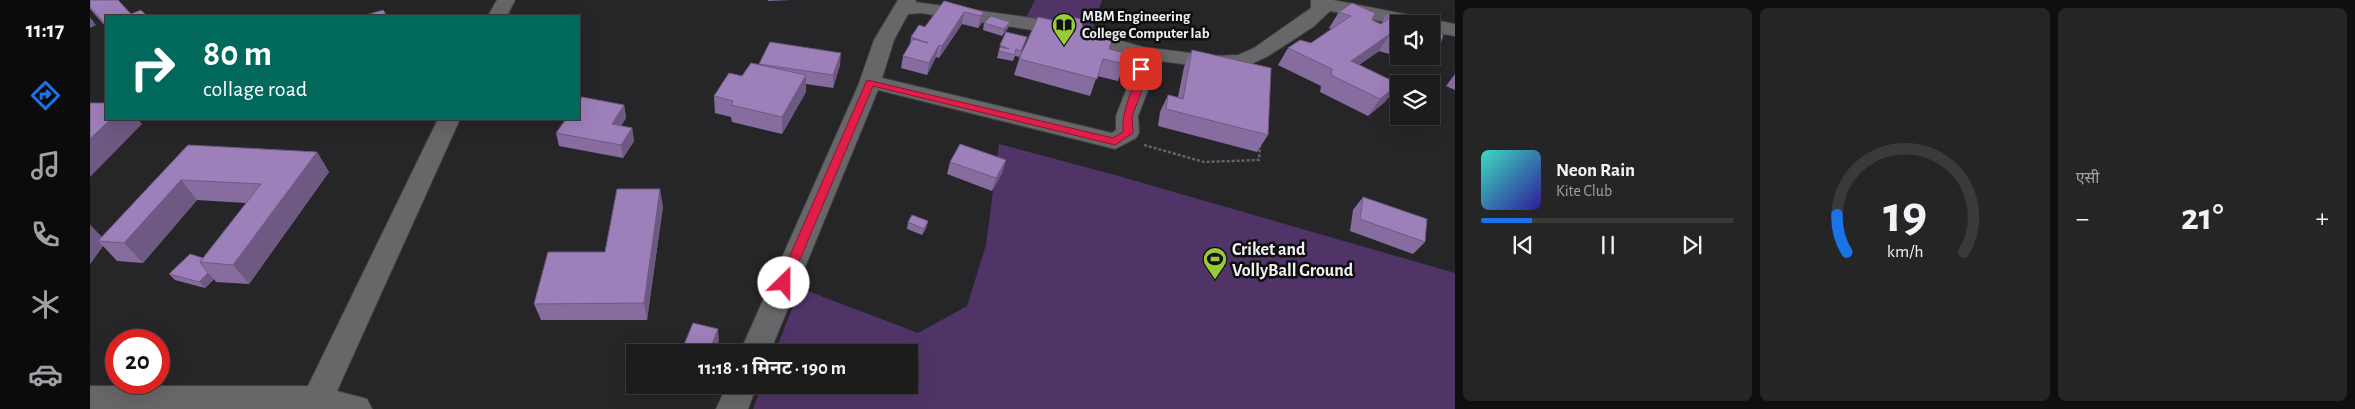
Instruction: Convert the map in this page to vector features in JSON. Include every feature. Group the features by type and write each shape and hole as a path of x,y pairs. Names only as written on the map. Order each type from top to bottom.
{"street":[{"path":"498,15 506,0"},
{"path":"758,344 870,82 884,40 904,4 1048,26 1142,53 1214,62 1242,61 1261,52 1306,23 1321,10 1320,1 1390,17"},
{"path":"1440,28 1455,30"},
{"path":"870,82 1115,141 1128,133 1127,116 1139,85 1142,53"},
{"path":"315,404 449,120"},
{"path":"732,409 738,394"},
{"path":"90,400 315,404 356,409"}],"path":[{"path":"1120,138 1204,162 1259,160 1260,141"}],"shaded area":[{"path":"1035,0 1102,0 1091,33 1026,18"},
{"name":"Criket and VollyBall Ground","path":"999,144 1115,175 1455,273 1455,409 753,409 759,394 918,394 918,344 778,344 800,288 918,333 967,306 986,245"}],"building":[{"path":"90,0 118,0 131,14 141,10 146,15 105,15 105,24 90,7"},
{"path":"944,1 984,12 981,16 964,12 942,46 939,45 929,63 903,56 913,39 928,43 911,37 919,25 925,27"},
{"path":"1352,3 1375,13 1372,20 1381,24 1390,17 1390,34 1351,61 1390,80 1390,91 1380,99 1331,75 1332,69 1288,48 1300,40 1311,43 1351,16 1339,12"},
{"path":"383,10 386,15 366,15"},
{"path":"1387,13 1396,15 1390,15 1388,19"},
{"path":"991,16 1010,22 1004,29 984,23"},
{"path":"1068,16 1084,20 1082,26 1114,34 1109,49 1128,54 1125,64 1103,59 1097,79 1019,59 1038,17 1065,23"},
{"path":"1006,32 1027,37 1021,51 1016,49 1015,55 999,51 1000,47 1009,49 1000,45"},
{"path":"1440,34 1443,35 1440,43"},
{"path":"770,42 841,53 833,75 759,64"},
{"path":"1192,50 1271,68 1268,135 1166,109 1168,95 1183,99"},
{"path":"751,63 806,75 782,117 731,105 733,101 714,96 729,73 742,76"},
{"path":"582,97 624,105 612,124 632,128 621,145 556,133 565,120 580,120 580,100"},
{"path":"90,103 105,103 105,120 110,120 90,139"},
{"path":"960,144 1006,160 996,178 950,162"},
{"path":"188,145 317,152 233,265 200,262 261,184 181,180 124,243 98,241"},
{"path":"617,189 660,189 644,303 534,304 548,252 605,252"},
{"path":"1363,197 1427,219 1425,242 1360,219"},
{"path":"912,215 928,221 924,229 908,222"},
{"path":"190,254 203,258 200,262 208,273 199,282 169,274"},
{"path":"693,323 718,329 712,344 684,344"}],"place":[{"name":"MBM Engineering College Computer lab","path":"1064,46"},
{"name":"Criket and VollyBall Ground","path":"1215,280"}],"route":[{"path":"784,283 870,82 1115,141 1128,133 1127,116 1139,85 1141,69"}]}
